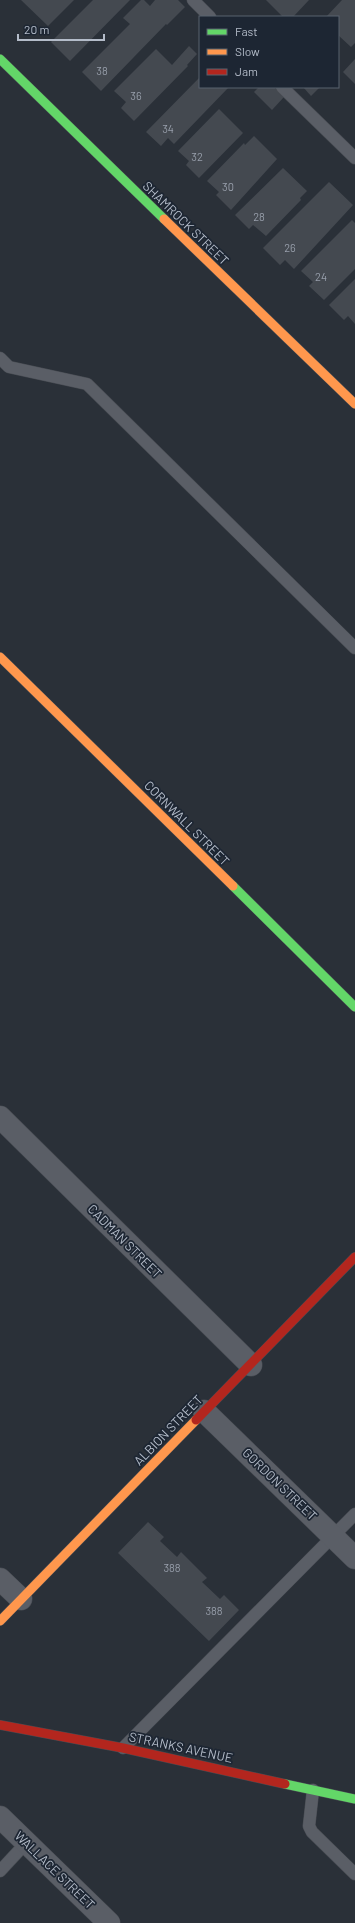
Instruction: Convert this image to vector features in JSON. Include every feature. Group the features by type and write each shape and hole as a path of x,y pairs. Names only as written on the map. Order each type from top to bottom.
{"street":[{"name":"SHAMROCK STREET","path":"0,59 355,404"},
{"name":"CORNWALL STREET","path":"0,657 355,1007"},
{"name":"CADMAN STREET","path":"0,1117 251,1365"},
{"name":"ALBION STREET","path":"0,1621 355,1257"},
{"name":"GORDON STREET","path":"204,1411 355,1558"},
{"path":"0,1579 21,1600"},
{"name":"STRANKS AVENUE","path":"0,1725 123,1748 355,1799"},
{"name":"WALLACE STREET","path":"0,1817 110,1923"}],"lane":[{"path":"193,0 209,16"},
{"path":"283,88 355,158"},
{"path":"0,358 9,367 87,384 355,648"},
{"path":"123,1748 355,1514"},
{"path":"313,1790 309,1826 312,1832 355,1874"},
{"path":"0,1871 26,1843"}],"building":[{"path":"21,0 74,0 48,26"},
{"path":"93,0 130,0 70,61 51,42"},
{"path":"141,0 144,0 150,6 155,0 178,0 185,7 167,25 166,24 101,91 82,72 130,24 123,18"},
{"path":"266,0 309,0 294,16 282,16"},
{"path":"342,0 355,0 355,43 351,47 339,36 339,16 327,16"},
{"path":"189,46 197,54 187,65 188,66 134,121 121,108 126,102 114,91 156,49 172,65"},
{"path":"355,59 355,84 343,72"},
{"path":"199,78 199,88 228,88 174,144 168,138 161,146 146,132"},
{"path":"258,88 275,88 284,97 272,110 254,92"},
{"path":"304,88 319,88 311,96"},
{"path":"219,109 243,133 199,178 186,165 189,161 178,151"},
{"path":"254,136 277,159 231,210 216,195 219,192 207,181 244,143 245,145"},
{"path":"283,168 307,191 300,198 301,200 266,236 253,225 249,229 235,215"},
{"path":"329,182 353,205 294,269 285,260 280,265 263,248"},
{"path":"352,220 355,223 355,269 324,300 309,286 313,282 301,271"},
{"path":"355,279 355,324 348,316 344,320 329,305"},
{"path":"148,1522 164,1537 160,1541 177,1557 181,1552 207,1578 202,1582 220,1599 224,1595 239,1610 209,1641 118,1553"}],"traffic: fast":[{"path":"0,59 164,219"},
{"path":"233,886 355,1007"},
{"path":"285,1784 355,1799"}],"traffic: slow":[{"path":"164,219 355,404"},
{"path":"0,657 233,886"},
{"path":"0,1621 196,1420"}],"traffic: jam":[{"path":"196,1420 355,1257"},
{"path":"0,1725 123,1748 285,1784"}]}
